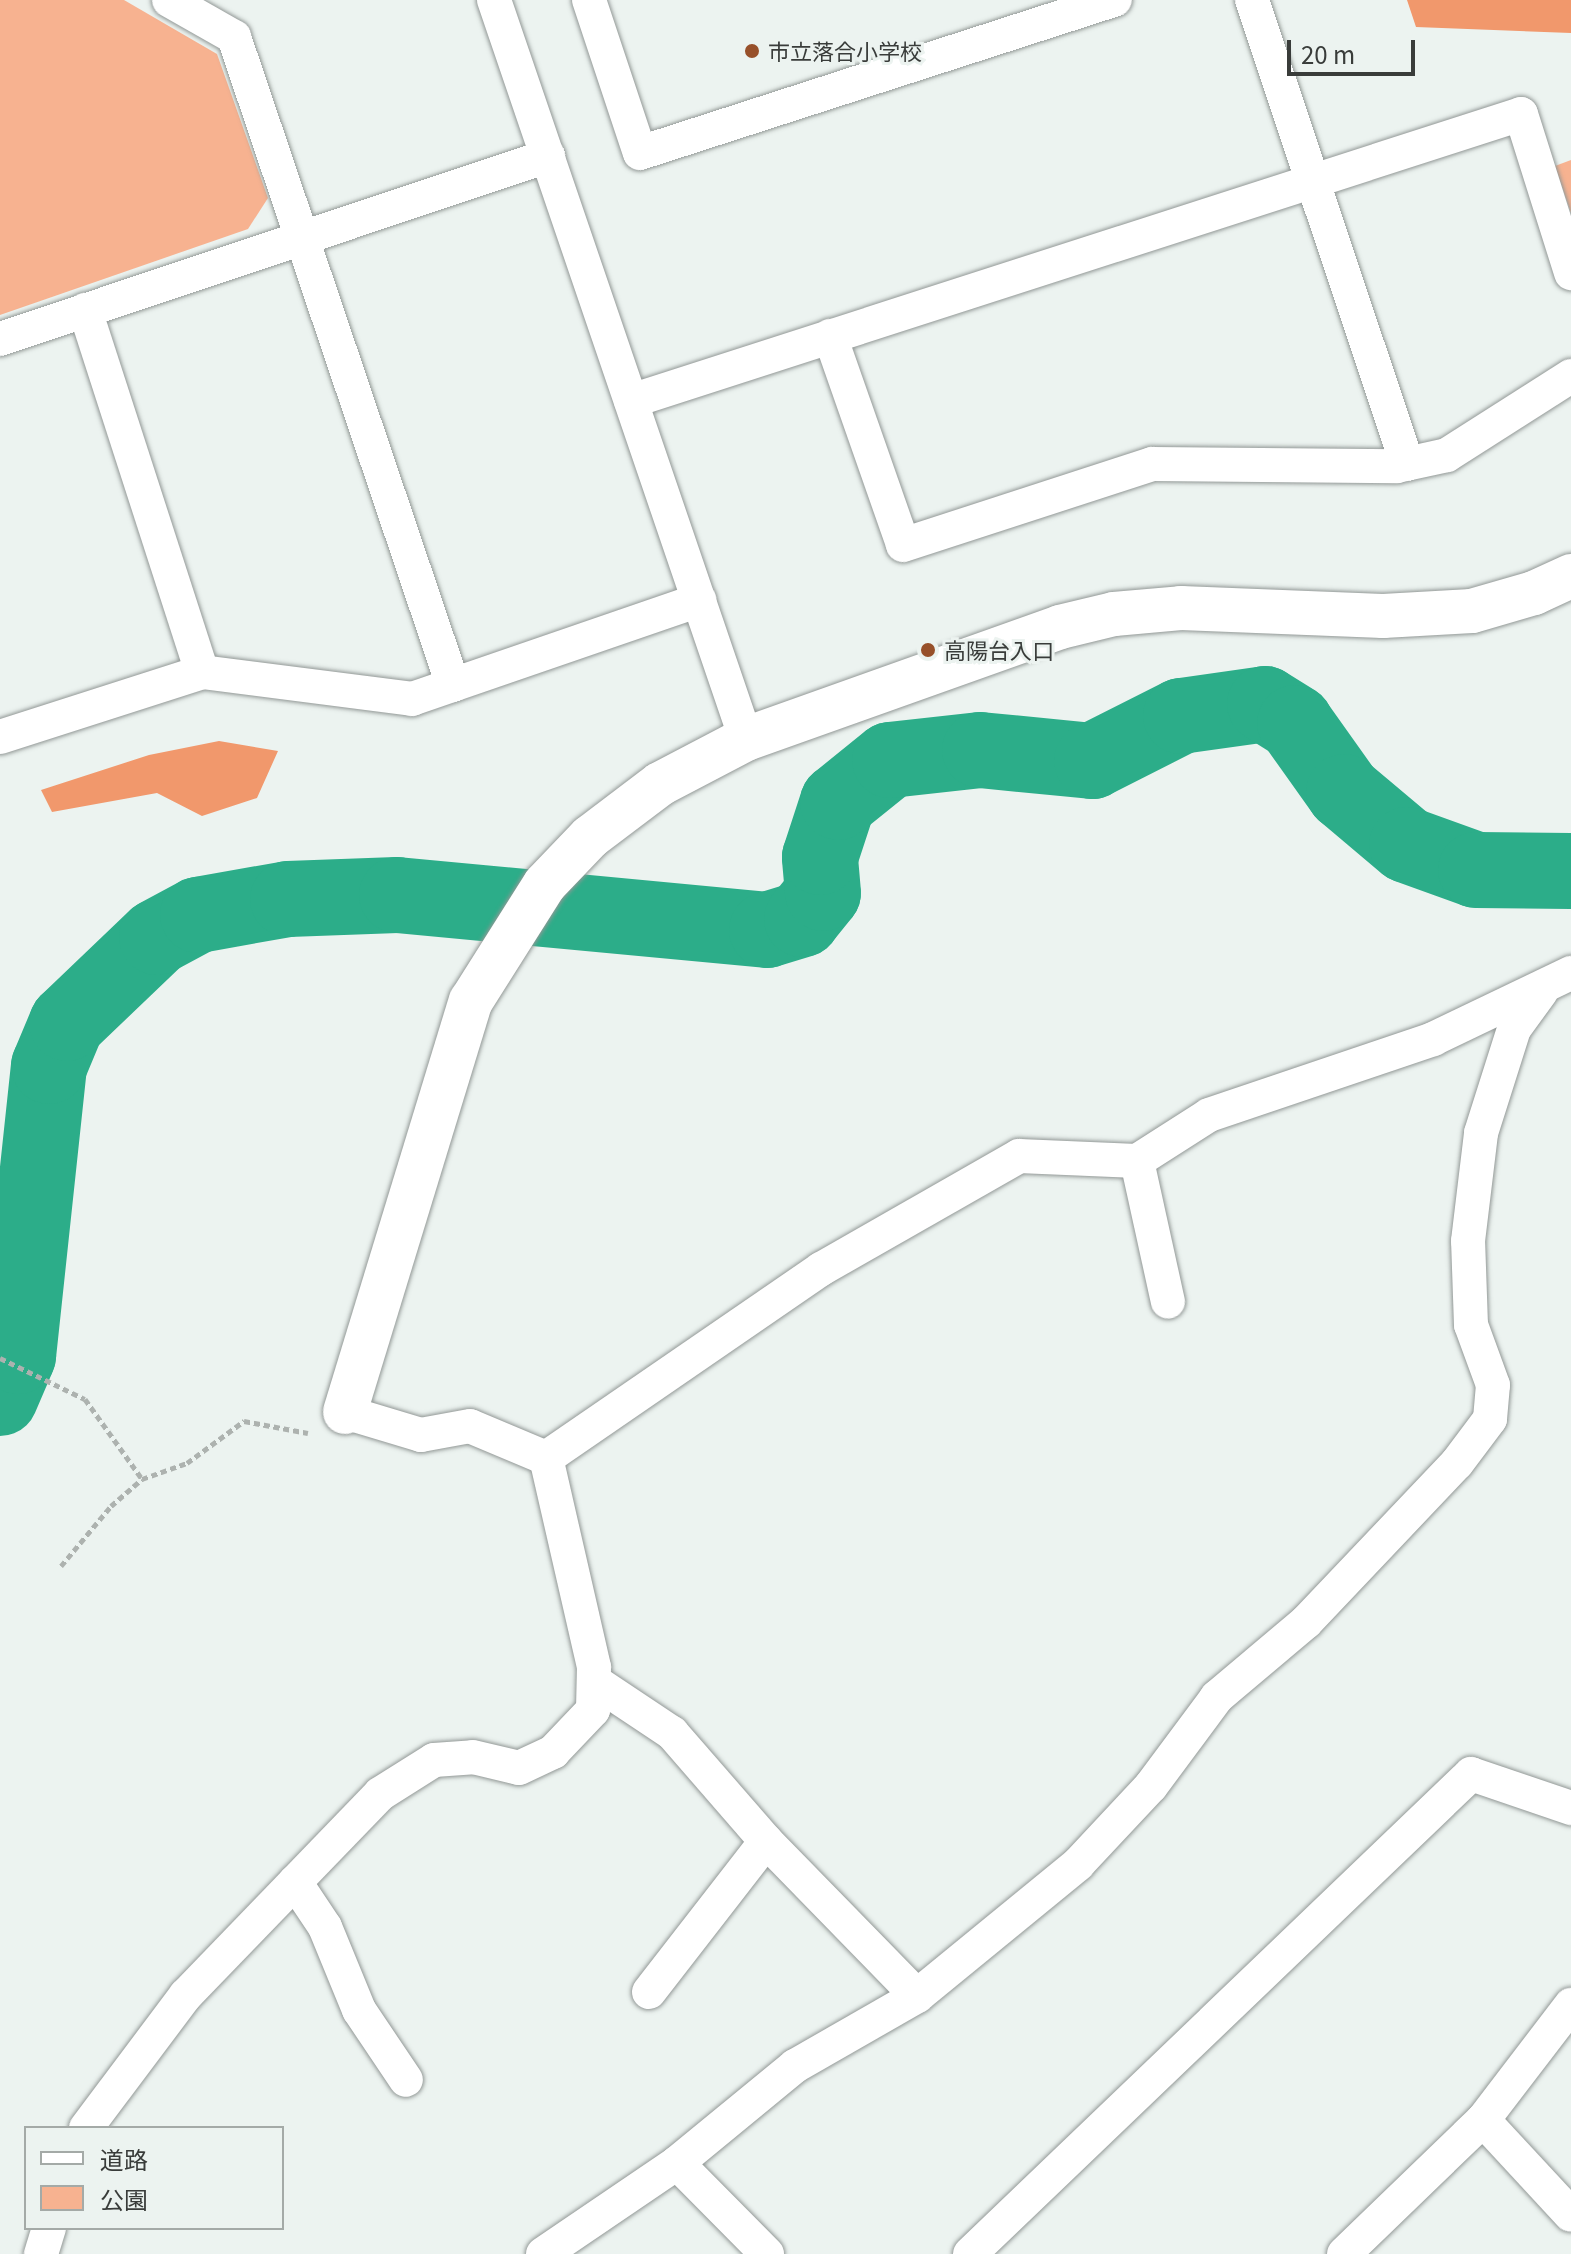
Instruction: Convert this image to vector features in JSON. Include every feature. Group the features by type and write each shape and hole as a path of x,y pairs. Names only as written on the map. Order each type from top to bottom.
{"street":[{"path":"169,0 234,37 453,685"},
{"path":"494,0 746,739"},
{"path":"589,0 640,153 1115,0"},
{"path":"1252,0 1407,464"},
{"path":"631,401 1521,114 1571,273"},
{"path":"0,339 548,156"},
{"path":"85,310 202,672"},
{"path":"830,336 903,545 1152,464 1407,464 1447,455 1571,376"},
{"path":"546,1458 470,1426 421,1435 345,1412 471,1001 508,936 545,884 590,837 660,784 746,739 1060,627 1114,614 1181,608 1383,616 1472,611 1534,593 1571,576"},
{"path":"0,737 202,672 412,699 699,600"},
{"path":"546,1458 821,1269 1019,1156 1137,1161 1209,1115 1433,1039 1541,992 1571,973"},
{"path":"543,2254 677,2163 795,2066 917,1996 1078,1864 1151,1786 1217,1697 1306,1622 1457,1463 1490,1419 1493,1385 1471,1325 1468,1241 1481,1133 1514,1029 1541,992"},
{"path":"1137,1161 1168,1302"},
{"path":"88,2126 186,1995 380,1794 434,1760 473,1757 519,1768 553,1752 593,1710 597,1683 546,1458"},
{"path":"597,1683 672,1733 766,1841 917,1996"},
{"path":"970,2254 1471,1774 1571,1808"},
{"path":"649,1992 766,1841"},
{"path":"295,1882 325,1927 359,2010 406,2080"},
{"path":"1344,2254 1483,2120 1571,2005"},
{"path":"1483,2120 1571,2215"},
{"path":"677,2163 767,2254"},
{"path":"41,2254 48,2230"}],"path":[{"path":"0,1358 85,1399 142,1479"},
{"path":"61,1566 111,1506 142,1479 187,1463 244,1421 314,1434 345,1412"}],"green space":[{"path":"0,0 124,0 217,54 268,198 248,229 0,315"},
{"path":"1571,160 1571,213 1555,166"}],"shaded area":[{"path":"1407,0 1571,0 1571,33 1416,27"},
{"path":"219,741 278,751 257,798 202,816 157,793 52,812 41,790 149,755"}],"waterway":[{"path":"0,1398 18,1356 49,1066 67,1023 157,937 198,915 288,899 397,895 767,930 802,919 823,893 820,857 838,802 890,760 980,750 1092,761 1181,716 1265,704 1295,723 1344,792 1407,845 1476,870 1571,871"}],"place":[{"name":"市立落合小学校","path":"752,51"},
{"name":"高陽台入口","path":"928,650"}]}
